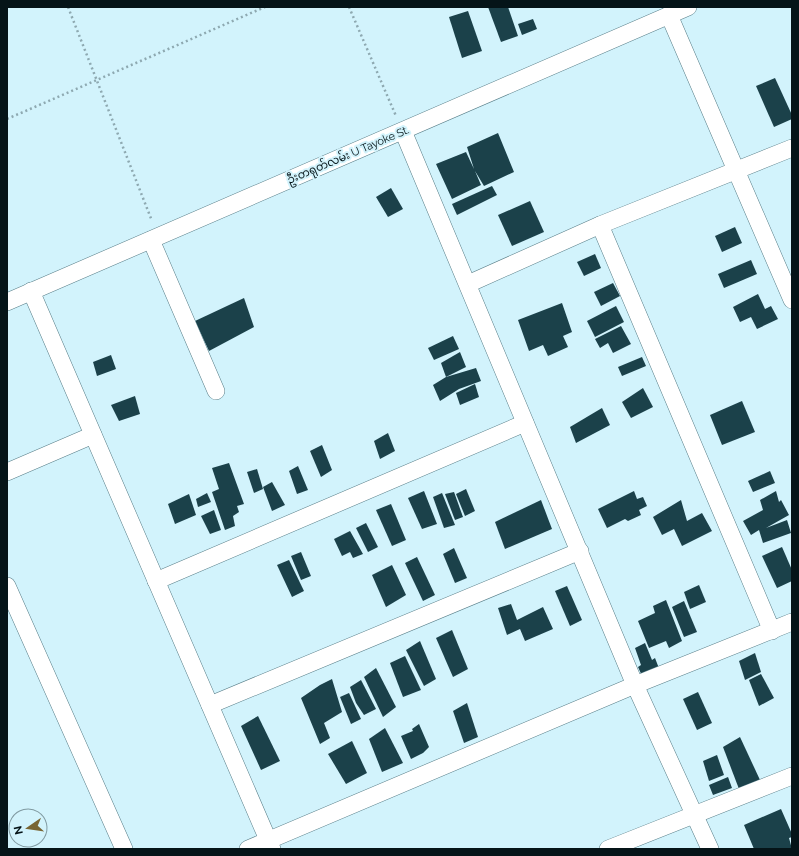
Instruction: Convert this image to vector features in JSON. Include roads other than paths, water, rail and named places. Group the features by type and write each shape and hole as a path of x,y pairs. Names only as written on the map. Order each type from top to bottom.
{"street":[{"name":"ဦးတရုတ်လမ်း U Tayoke St.","path":"7,302 688,7"},
{"path":"669,15 792,300"},
{"path":"403,131 635,685 710,849"},
{"path":"468,284 600,226 792,148"},
{"path":"600,226 772,631"},
{"path":"154,238 216,391"},
{"path":"30,291 270,845"},
{"path":"156,581 524,423"},
{"path":"7,472 93,435"},
{"path":"210,705 580,551"},
{"path":"7,586 124,849"},
{"path":"248,849 270,845 635,685 792,622"},
{"path":"608,849 792,776"}]}
